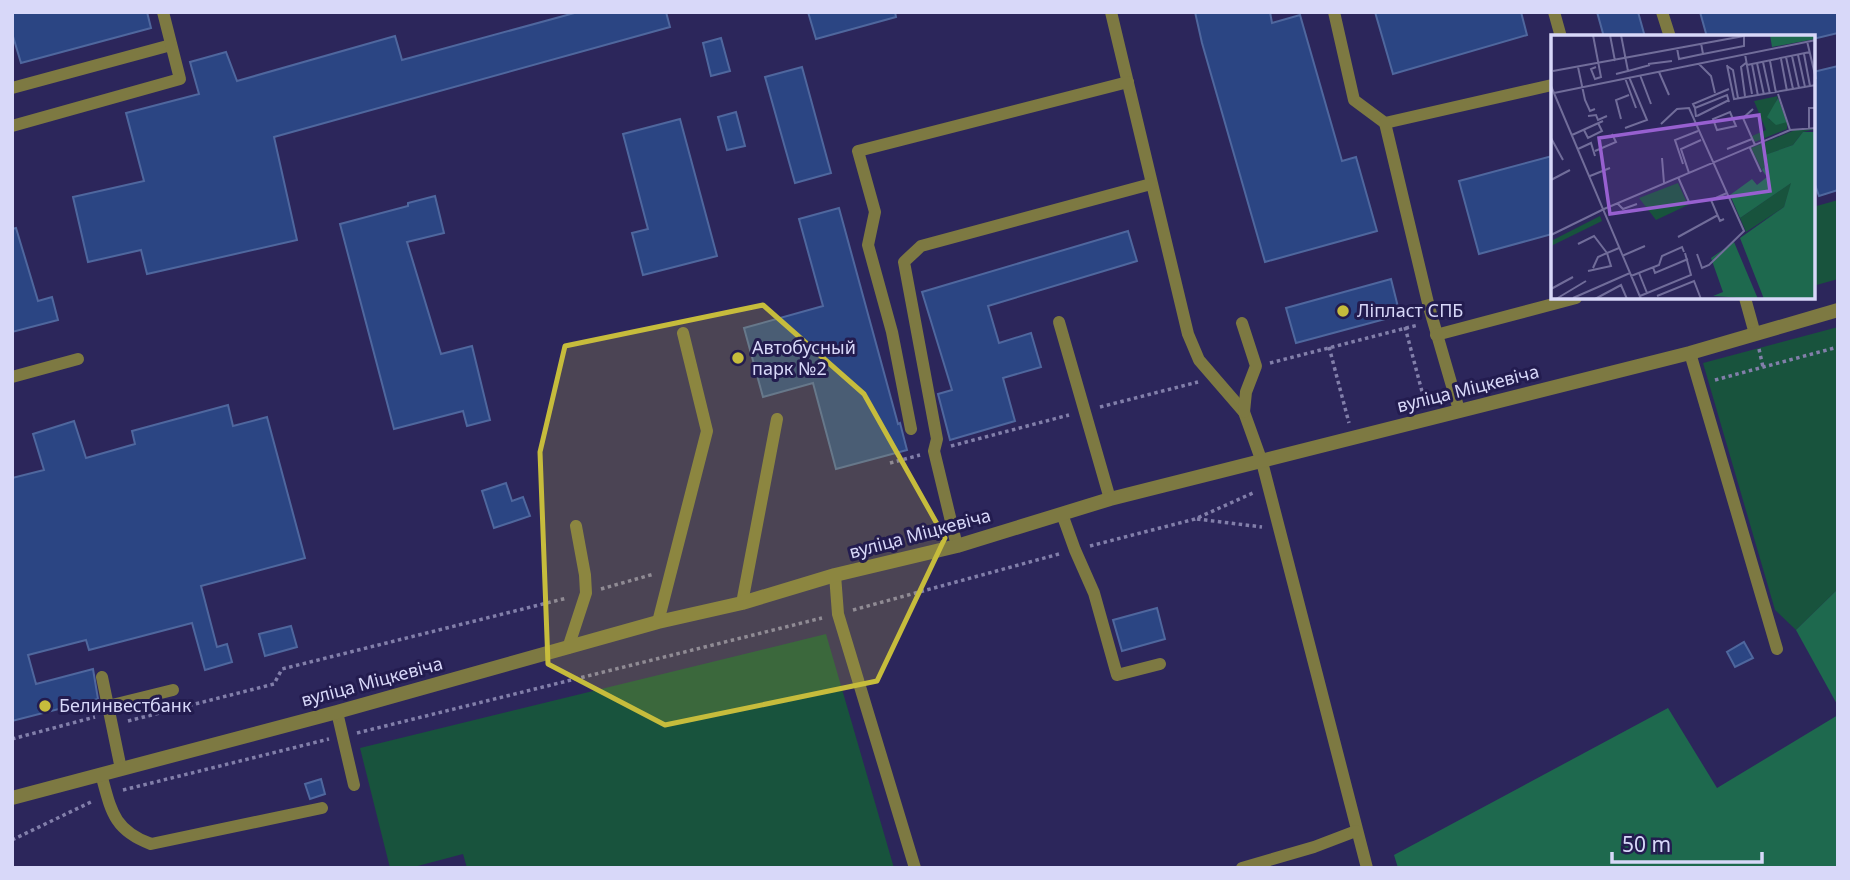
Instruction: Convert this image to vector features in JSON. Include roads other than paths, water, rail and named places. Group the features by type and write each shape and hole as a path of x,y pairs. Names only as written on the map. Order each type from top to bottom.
{"street":[{"name":"вуліца Міцкевіча","path":"12,798 337,712 657,622 742,603 835,575 957,546 1110,499 1690,353 1838,310"}],"lane":[{"path":"12,126 180,79 163,12"},
{"path":"1111,12 1188,334 1199,360 1213,378 1233,396 1244,412 1270,485 1367,868"},
{"path":"1334,12 1354,100 1385,123 1435,328 1459,410"},
{"path":"1554,12 1560,35"},
{"path":"1662,12 1669,35"},
{"path":"12,88 171,45"},
{"path":"911,429 892,332 868,245 875,212 858,150 1128,82"},
{"path":"1385,123 1551,85"},
{"path":"957,546 934,451 937,439 904,262 921,246 1151,184"},
{"path":"1435,328 1571,299"},
{"path":"1745,299 1755,334"},
{"path":"1059,322 1110,499"},
{"path":"1242,323 1256,366 1246,391 1244,412"},
{"path":"657,622 707,432 683,333"},
{"path":"1690,353 1777,649"},
{"path":"12,376 78,359"},
{"path":"742,603 777,419"},
{"path":"1062,514 1094,593 1117,675 1160,664"},
{"path":"568,648 586,593 576,526"},
{"path":"835,575 838,614 915,868"},
{"path":"102,677 121,769"},
{"path":"109,710 173,690"},
{"path":"337,712 354,785"},
{"path":"101,774 111,811 120,827 134,838 151,844 322,808"},
{"path":"1242,868 1356,831"}],"place":[{"name":"Ліпласт СПБ","path":"1343,311"},
{"name":"Автобусный парк №2","path":"738,358"},
{"name":"Белинвестбанк","path":"45,706"}]}
